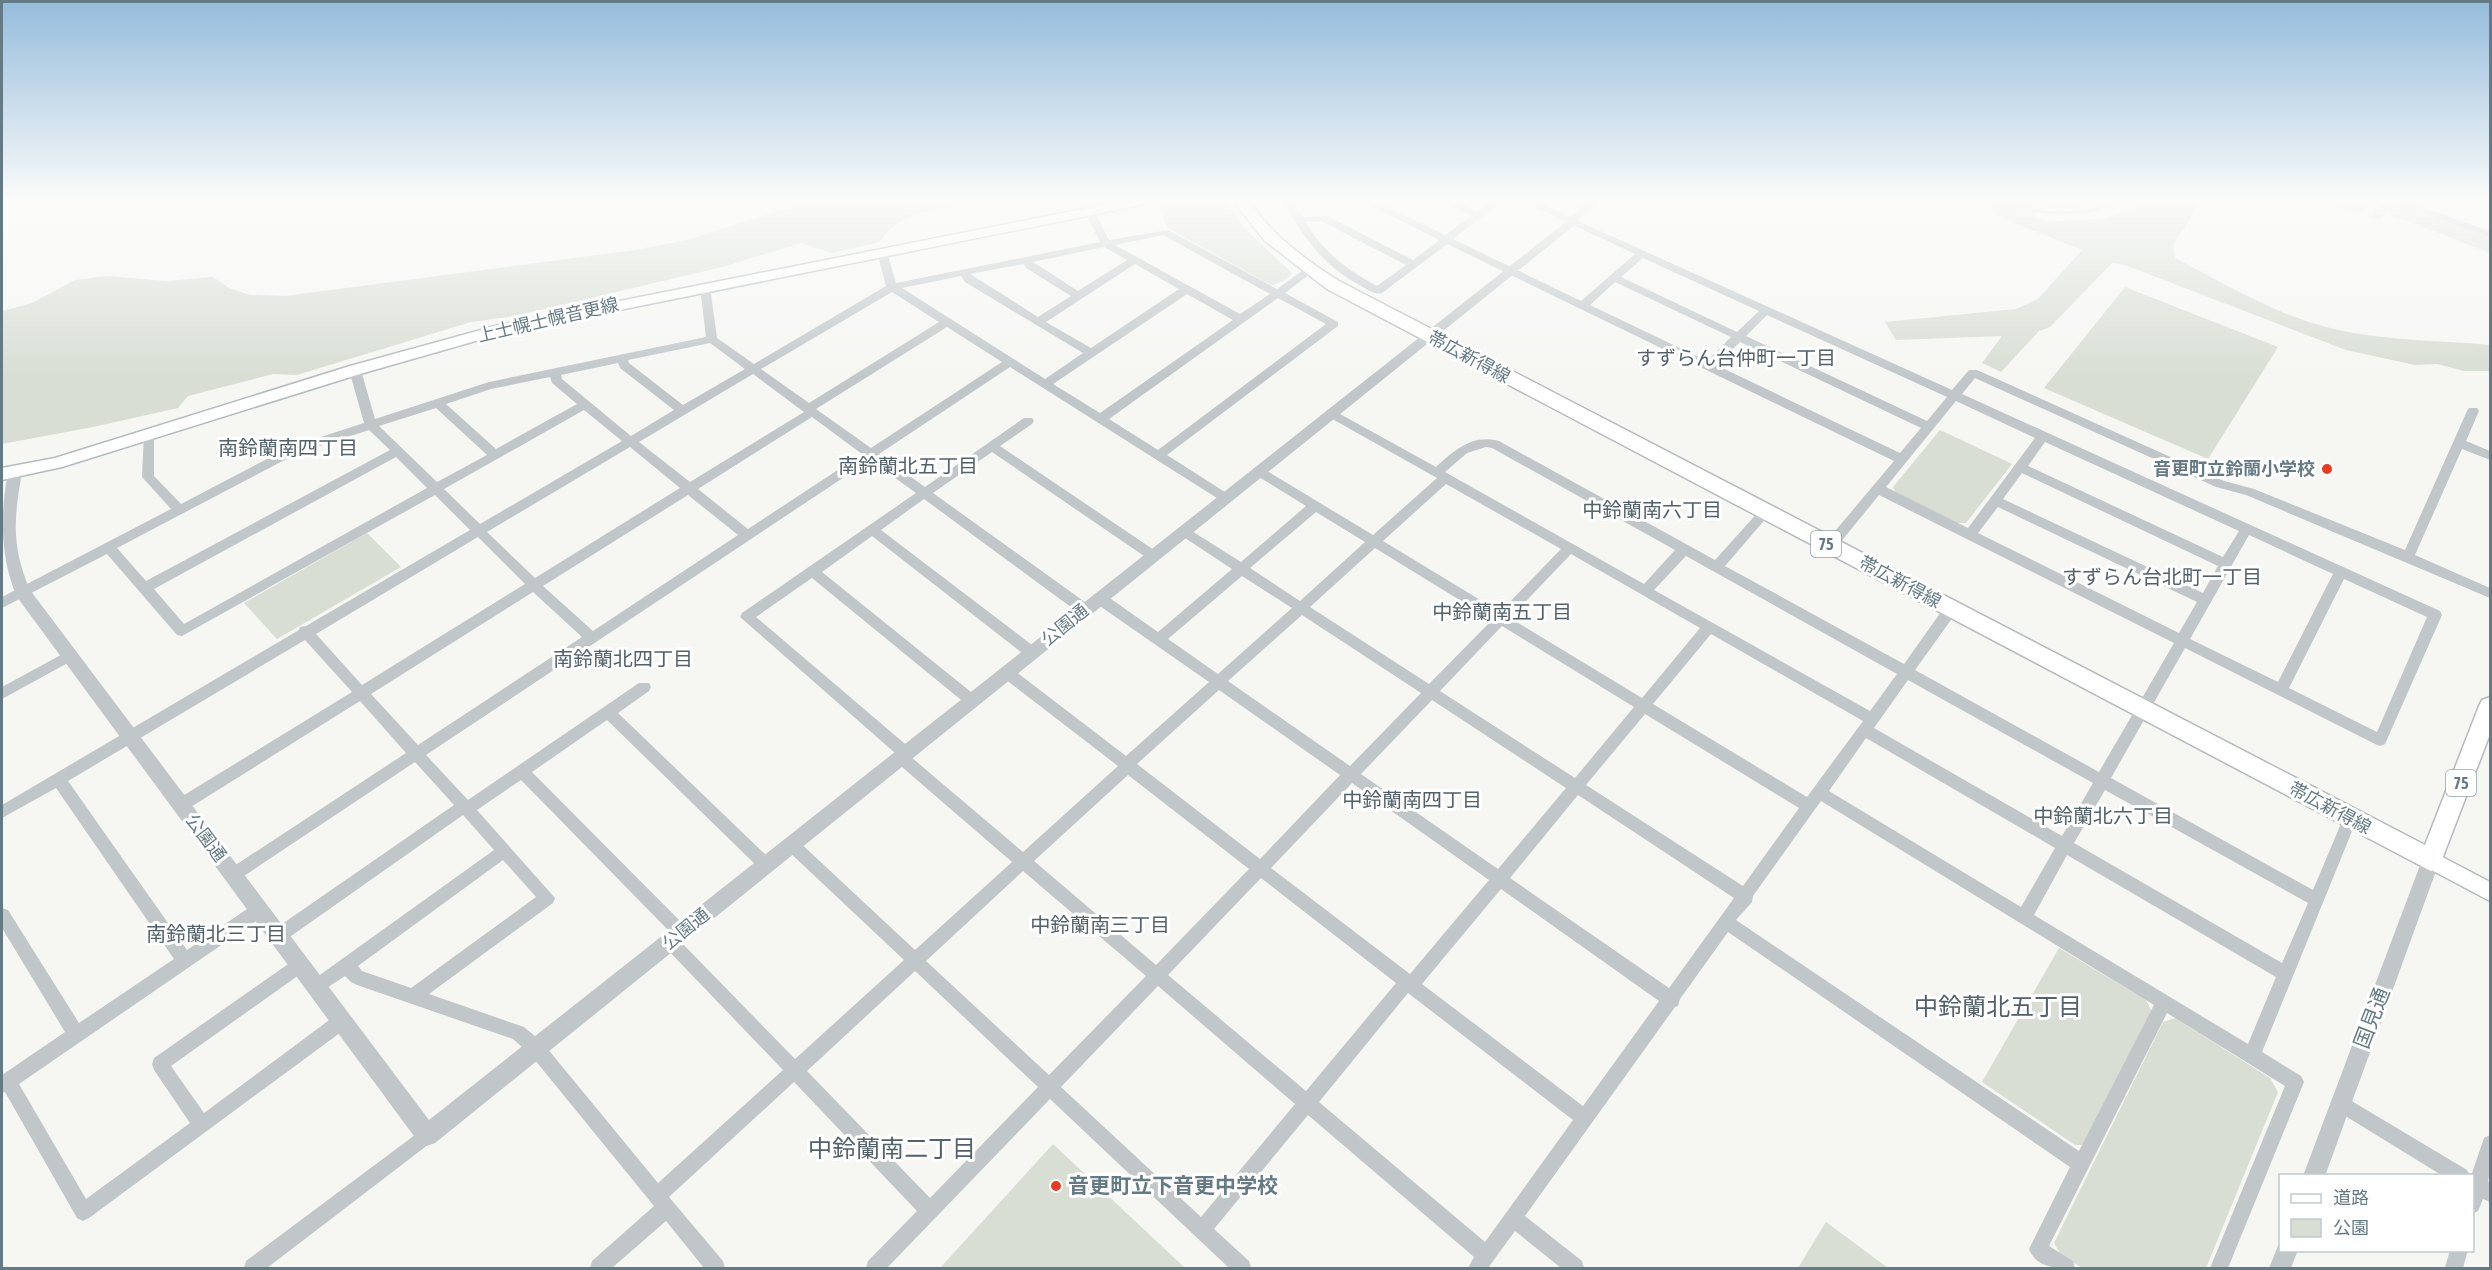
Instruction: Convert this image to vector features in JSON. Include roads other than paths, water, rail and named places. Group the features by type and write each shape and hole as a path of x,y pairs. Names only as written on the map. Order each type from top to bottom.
{"main road":[{"name":"上士幌士幌音更線","path":"8,473 147,435 355,370 499,330 840,260"},
{"name":"帯広新得線","path":"1298,260 1310,270 1428,335 2431,860"},
{"name":"75","path":"2431,860 2490,706"},
{"path":"2431,860 2490,892"}],"street":[{"path":"884,260 892,287 1224,497"},
{"path":"2,812 305,631 892,287 1021,260"},
{"path":"1028,260 1030,266 1078,296"},
{"path":"1134,260 1240,319"},
{"path":"1038,322 1134,260"},
{"path":"1158,456 1334,324 1218,260"},
{"path":"1328,260 1378,291 1418,260"},
{"path":"1406,260 1413,264"},
{"path":"1489,260 1901,459"},
{"name":"公園通","path":"8,473 3,528 9,565 23,592 427,1135 1522,260"},
{"path":"1583,304 1633,260"},
{"path":"1660,260 2435,615 2380,740 1877,488"},
{"path":"1100,419 1310,270"},
{"path":"963,272 969,280 1091,353"},
{"path":"1614,278 1928,426"},
{"path":"705,287 712,339 1084,609"},
{"path":"1046,384 1186,289"},
{"path":"1707,366 1767,309"},
{"path":"181,805 689,489 948,321"},
{"path":"2,603 294,450 489,386 712,339"},
{"path":"622,357 624,365 682,410"},
{"path":"233,874 593,639 1010,362"},
{"path":"355,370 370,424 396,452 593,639"},
{"path":"555,372 556,380 585,405 748,536"},
{"path":"1830,546 1973,373 2220,484 2250,492 2490,593"},
{"path":"438,403 495,455"},
{"path":"108,546 182,631 585,405"},
{"path":"2408,557 2473,411"},
{"path":"1331,413 1710,626 2064,847 2286,974"},
{"path":"1028,421 747,617 1023,863 1308,1104 1481,1262 1672,1000 1951,609"},
{"path":"147,435 148,477 179,510"},
{"path":"1970,535 2043,436"},
{"path":"598,1269 661,1202 793,1071 913,960 1023,863 1217,682 1374,542 1472,442 1484,441 1495,444 2317,900"},
{"path":"2460,443 2490,456"},
{"path":"991,446 1152,555"},
{"path":"145,588 396,452"},
{"path":"2020,467 2226,564"},
{"path":"1258,471 1810,807"},
{"path":"1995,500 2205,600"},
{"path":"1159,639 1315,506"},
{"path":"1716,567 1765,512"},
{"path":"872,529 1031,652"},
{"path":"2024,917 2246,529"},
{"path":"1183,531 1746,897"},
{"path":"874,1269 1570,547"},
{"path":"1646,590 1684,549"},
{"path":"812,571 971,700"},
{"path":"2281,690 2341,571"},
{"path":"1099,598 1672,1000"},
{"path":"1202,1230 1499,880 1710,626"},
{"path":"305,631 547,898 413,996"},
{"path":"2,694 70,655"},
{"path":"1006,672 1585,1119"},
{"path":"278,936 523,772 644,687"},
{"path":"609,713 766,865"},
{"path":"523,772 675,937 793,1071 930,1211"},
{"path":"58,779 185,961"},
{"path":"1820,793 2295,1082 2218,1269"},
{"path":"2252,1056 2350,819"},
{"path":"791,844 1242,1269"},
{"path":"316,987 504,851"},
{"name":"国見通","path":"2315,1174 2431,860"},
{"path":"260,910 5,1083 83,1212 342,1021"},
{"path":"2,915 76,1034"},
{"path":"1727,923 2082,1164"},
{"path":"201,1124 160,1064 300,965"},
{"path":"346,965 357,977 518,1033 536,1048 716,1269"},
{"path":"2066,1269 2038,1249 2164,1002"},
{"path":"2340,1103 2458,1174"},
{"path":"252,1269 427,1135"},
{"path":"2480,1187 2490,1144"},
{"path":"1514,1218 1571,1267"},
{"path":"2280,1269 2287,1252"},
{"path":"2454,1269 2459,1252"}],"place":[{"name":"音更町立鈴蘭小学校","path":"2327,469"},
{"name":"音更町立下音更中学校","path":"1056,1186"}],"district":[{"name":"すずらん台仲町一丁目","path":"1736,358"},
{"name":"南鈴蘭南四丁目","path":"288,448"},
{"name":"南鈴蘭北五丁目","path":"908,466"},
{"name":"中鈴蘭南六丁目","path":"1652,510"},
{"name":"すずらん台北町一丁目","path":"2162,577"},
{"name":"中鈴蘭南五丁目","path":"1502,612"},
{"name":"南鈴蘭北四丁目","path":"623,659"},
{"name":"中鈴蘭南四丁目","path":"1412,800"},
{"name":"中鈴蘭北六丁目","path":"2103,816"},
{"name":"中鈴蘭南三丁目","path":"1100,925"},
{"name":"南鈴蘭北三丁目","path":"216,934"},
{"name":"中鈴蘭北五丁目","path":"1998,1007"},
{"name":"中鈴蘭南二丁目","path":"892,1149"}]}
